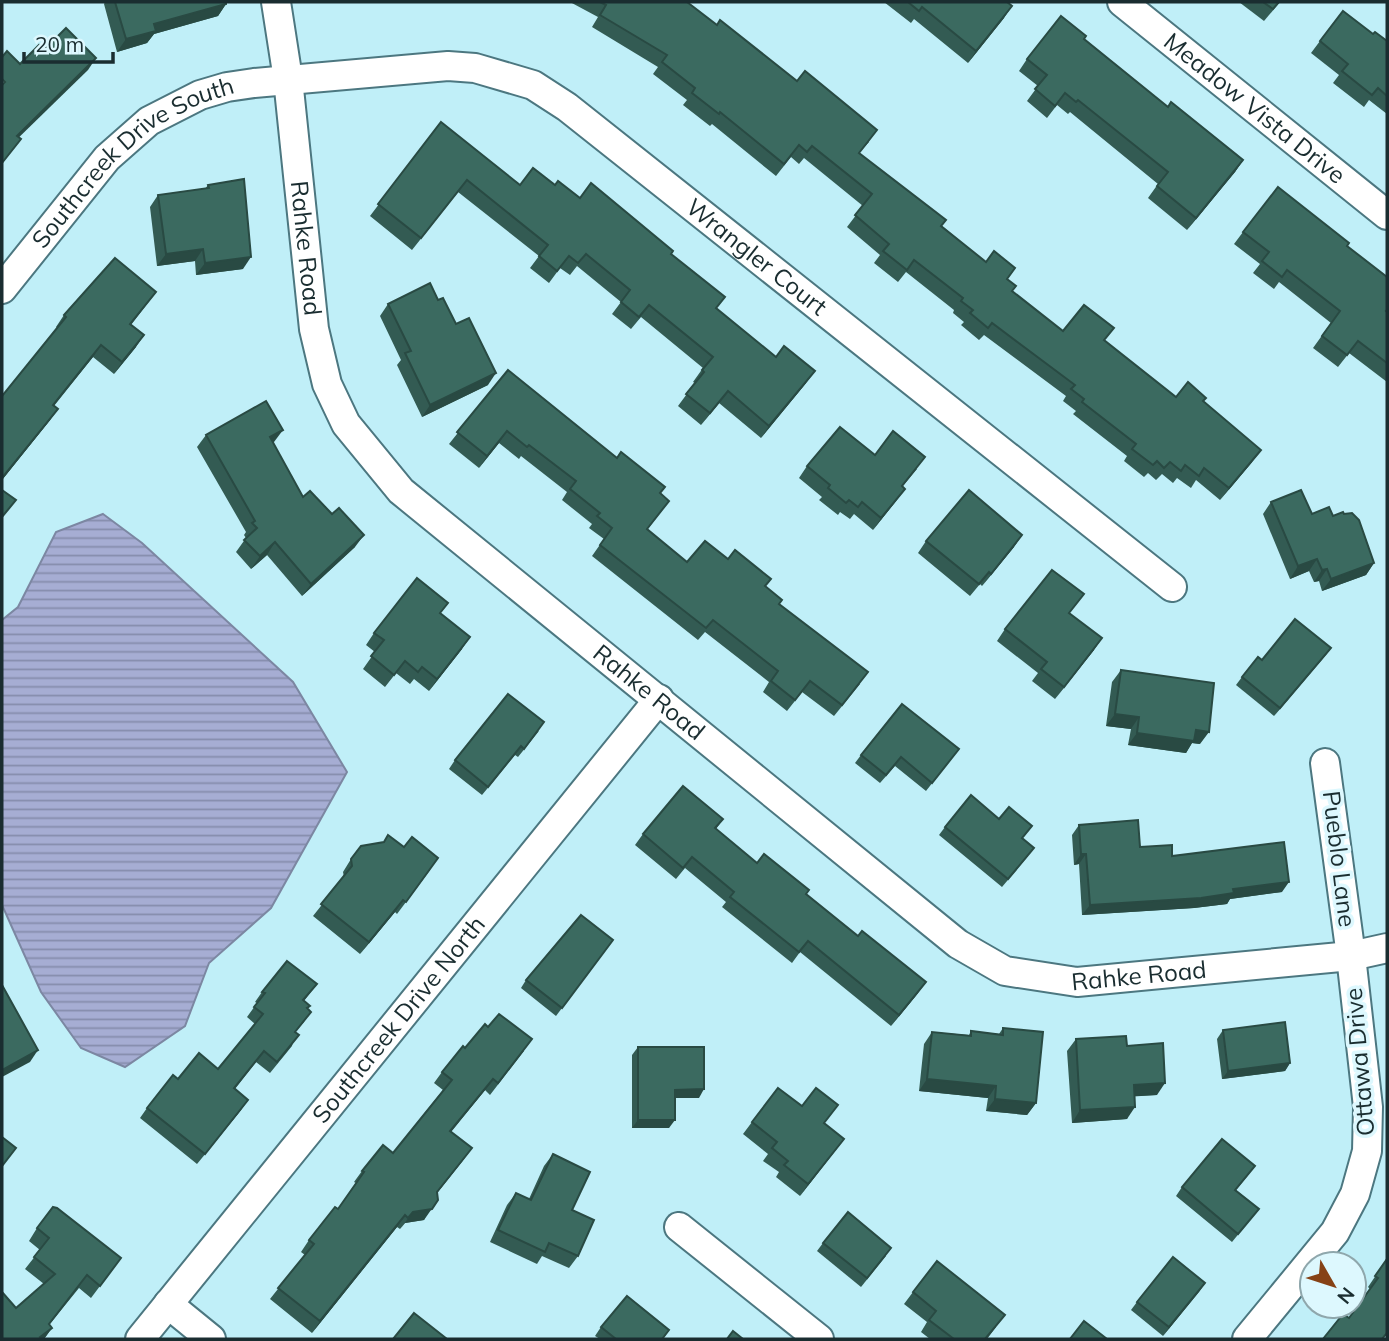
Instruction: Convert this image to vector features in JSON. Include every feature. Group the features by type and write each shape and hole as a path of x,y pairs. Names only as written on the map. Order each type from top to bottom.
{"street":[{"name":"Rahke Road","path":"276,2 288,79 314,329 327,384 346,424 401,491 958,944 1005,971 1077,982 1351,956 1387,948"},
{"name":"Meadow Vista Drive","path":"1122,2 1387,215"},
{"name":"Wrangler Court","path":"288,79 447,66 475,68 533,85 567,107 629,155 1172,587"},
{"name":"Southcreek Drive South","path":"2,289 107,158 149,121 193,98 227,87 288,79"},
{"name":"Southcreek Drive North","path":"140,1339 659,699"},
{"name":"Pueblo Lane","path":"1325,763 1351,956"},
{"name":"Ottawa Drive","path":"1247,1339 1335,1232 1355,1194 1367,1151 1368,1107 1351,956"},
{"path":"679,1227 819,1339"},
{"path":"168,1304 211,1339"}],"water":[{"path":"103,514 142,543 293,682 347,772 271,908 209,963 185,1026 125,1067 81,1048 41,992 2,905 2,620 18,607 56,532"}],"building":[{"path":"115,2 226,4 154,24 156,31 126,39"},
{"path":"600,2 687,2 717,25 720,20 797,81 805,71 877,130 859,153 946,220 941,226 986,262 994,251 1015,268 1007,279 1016,286 1012,291 1063,331 1084,305 1114,328 1104,340 1176,397 1188,382 1206,398 1203,401 1261,450 1229,488 1204,468 1199,476 1185,465 1181,471 1170,462 1164,468 1157,461 1153,465 1132,449 1136,444 1082,402 1084,399 1071,389 1075,385 992,323 988,328 970,313 973,310 961,301 963,298 914,260 907,270 883,251 889,244 855,215 872,194 812,146 807,152 799,145 784,164 692,93 695,88 662,62 667,55 600,15 606,5"},
{"path":"908,2 1007,2 1012,6 976,51 922,7 919,11"},
{"path":"1263,2 1279,2 1273,9"},
{"path":"1343,11 1373,34 1375,32 1387,41 1387,96 1378,88 1372,95 1342,71 1348,64 1320,41"},
{"path":"1061,16 1086,36 1084,39 1168,107 1171,102 1243,160 1196,218 1157,186 1168,172 1078,100 1076,102 1065,93 1055,106 1035,89 1047,75 1027,59"},
{"path":"66,28 96,58 17,136 21,139 2,163 2,85 5,82 2,79 2,57 7,51 20,64 39,45 44,50"},
{"path":"441,122 520,185 533,168 555,185 558,181 580,198 591,183 673,251 671,254 725,297 716,308 776,357 784,346 815,371 769,426 728,391 710,413 686,394 713,357 649,305 639,317 621,302 630,290 586,254 578,263 569,256 557,271 539,256 548,245 467,180 421,238 378,204"},
{"path":"244,179 251,257 205,263 203,249 166,254 158,195 209,188 208,185"},
{"path":"1278,187 1387,277 1387,363 1358,341 1347,355 1322,336 1340,311 1287,270 1282,277 1262,261 1269,252 1243,232"},
{"path":"115,258 156,292 130,324 144,335 122,362 101,345 53,405 58,409 2,478 2,396 66,317 64,315"},
{"path":"430,283 438,300 443,298 456,324 469,318 496,373 430,405 405,353 411,351 388,304"},
{"path":"508,370 617,458 621,452 665,487 660,493 669,501 647,529 687,562 705,541 728,559 735,550 771,579 765,586 782,600 779,604 868,672 842,705 810,681 795,700 771,681 778,671 713,620 706,628 600,545 612,528 597,516 600,513 570,489 576,481 529,445 527,447 507,431 487,456 457,432"},
{"path":"266,401 283,430 270,437 303,497 310,491 332,514 339,508 364,535 311,584 275,542 260,556 244,540 257,528 252,523 255,521 206,435"},
{"path":"840,427 875,455 893,431 925,457 902,486 905,489 881,518 862,502 858,507 849,500 846,503 807,466"},
{"path":"2,490 16,500 2,517"},
{"path":"969,490 1022,535 991,574 989,572 979,584 926,541"},
{"path":"1301,490 1312,514 1329,507 1333,516 1343,512 1352,513 1359,520 1374,563 1331,579 1327,569 1322,570 1317,559 1298,566 1271,502"},
{"path":"1052,570 1084,594 1069,613 1102,638 1064,687 1041,669 1047,662 1005,629"},
{"path":"417,578 448,603 440,613 470,637 437,679 422,667 418,672 405,661 394,675 371,656 384,640 374,633"},
{"path":"1295,619 1331,648 1280,708 1242,677 1258,657 1262,660"},
{"path":"1121,670 1214,683 1209,732 1196,730 1194,741 1137,733 1139,717 1115,714"},
{"path":"508,694 544,722 524,749 521,746 488,787 455,760"},
{"path":"902,704 959,749 932,783 901,757 886,775 861,755"},
{"path":"683,786 723,819 715,828 757,863 764,854 809,890 806,894 858,936 862,931 926,982 899,1015 808,941 799,952 730,897 734,892 692,857 683,868 643,834"},
{"path":"971,795 999,819 1009,807 1032,826 1022,838 1034,848 1008,879 945,827"},
{"path":"1138,820 1140,847 1172,845 1172,856 1284,842 1289,882 1233,889 1234,893 1201,898 1090,905 1086,854 1081,854 1079,825"},
{"path":"388,835 404,847 412,837 438,858 406,902 403,900 369,942 321,904 352,866 351,859 361,846 384,842"},
{"path":"581,915 613,940 562,1008 526,980"},
{"path":"287,961 317,984 303,1000 310,1006 307,1008 311,1012 295,1032 299,1035 277,1062 264,1051 234,1088 248,1100 205,1154 147,1108 173,1075 178,1079 199,1053 218,1069 263,1014 254,1007 265,993 262,992"},
{"path":"2,985 38,1050 2,1070"},
{"path":"499,1014 532,1039 498,1083 493,1079 450,1131 472,1148 437,1192 438,1200 432,1209 413,1212 408,1218 405,1215 320,1321 278,1288 314,1244 309,1240 335,1207 338,1209 364,1172 362,1171 383,1145 393,1153 452,1080 442,1072 463,1046 465,1048 485,1024 488,1027"},
{"path":"1285,1022 1290,1063 1228,1071 1223,1030"},
{"path":"1003,1028 1043,1032 1036,1103 995,1099 996,1086 927,1079 932,1032 971,1036 971,1031 1003,1035"},
{"path":"1126,1036 1127,1046 1163,1043 1165,1083 1134,1085 1135,1107 1080,1110 1076,1039"},
{"path":"638,1047 704,1047 704,1089 675,1090 675,1120 638,1120"},
{"path":"778,1088 802,1106 816,1088 838,1105 824,1123 844,1139 808,1184 784,1165 788,1161 772,1148 777,1142 752,1122"},
{"path":"2,1137 16,1148 2,1166"},
{"path":"1222,1139 1255,1166 1235,1190 1259,1209 1238,1234 1182,1187"},
{"path":"553,1154 590,1172 572,1210 594,1220 578,1256 549,1243 545,1252 498,1230 516,1193 531,1200"},
{"path":"53,1207 121,1258 100,1286 87,1275 49,1324 52,1328 40,1337 42,1339 2,1339 2,1292 16,1308 55,1274 34,1257 49,1238 37,1228"},
{"path":"848,1212 891,1248 867,1278 823,1243"},
{"path":"1173,1257 1205,1283 1169,1327 1137,1302"},
{"path":"1387,1259 1387,1333 1382,1339 1323,1339 1338,1320 1368,1320 1368,1292 1378,1278 1375,1276"},
{"path":"937,1261 1005,1315 985,1339 954,1339 929,1320 936,1311 913,1292"},
{"path":"627,1296 669,1330 662,1339 616,1339 601,1327"},
{"path":"414,1313 447,1339 393,1339"},
{"path":"1084,1321 1107,1339 1070,1339"},
{"path":"733,1331 743,1339 727,1339"}]}
